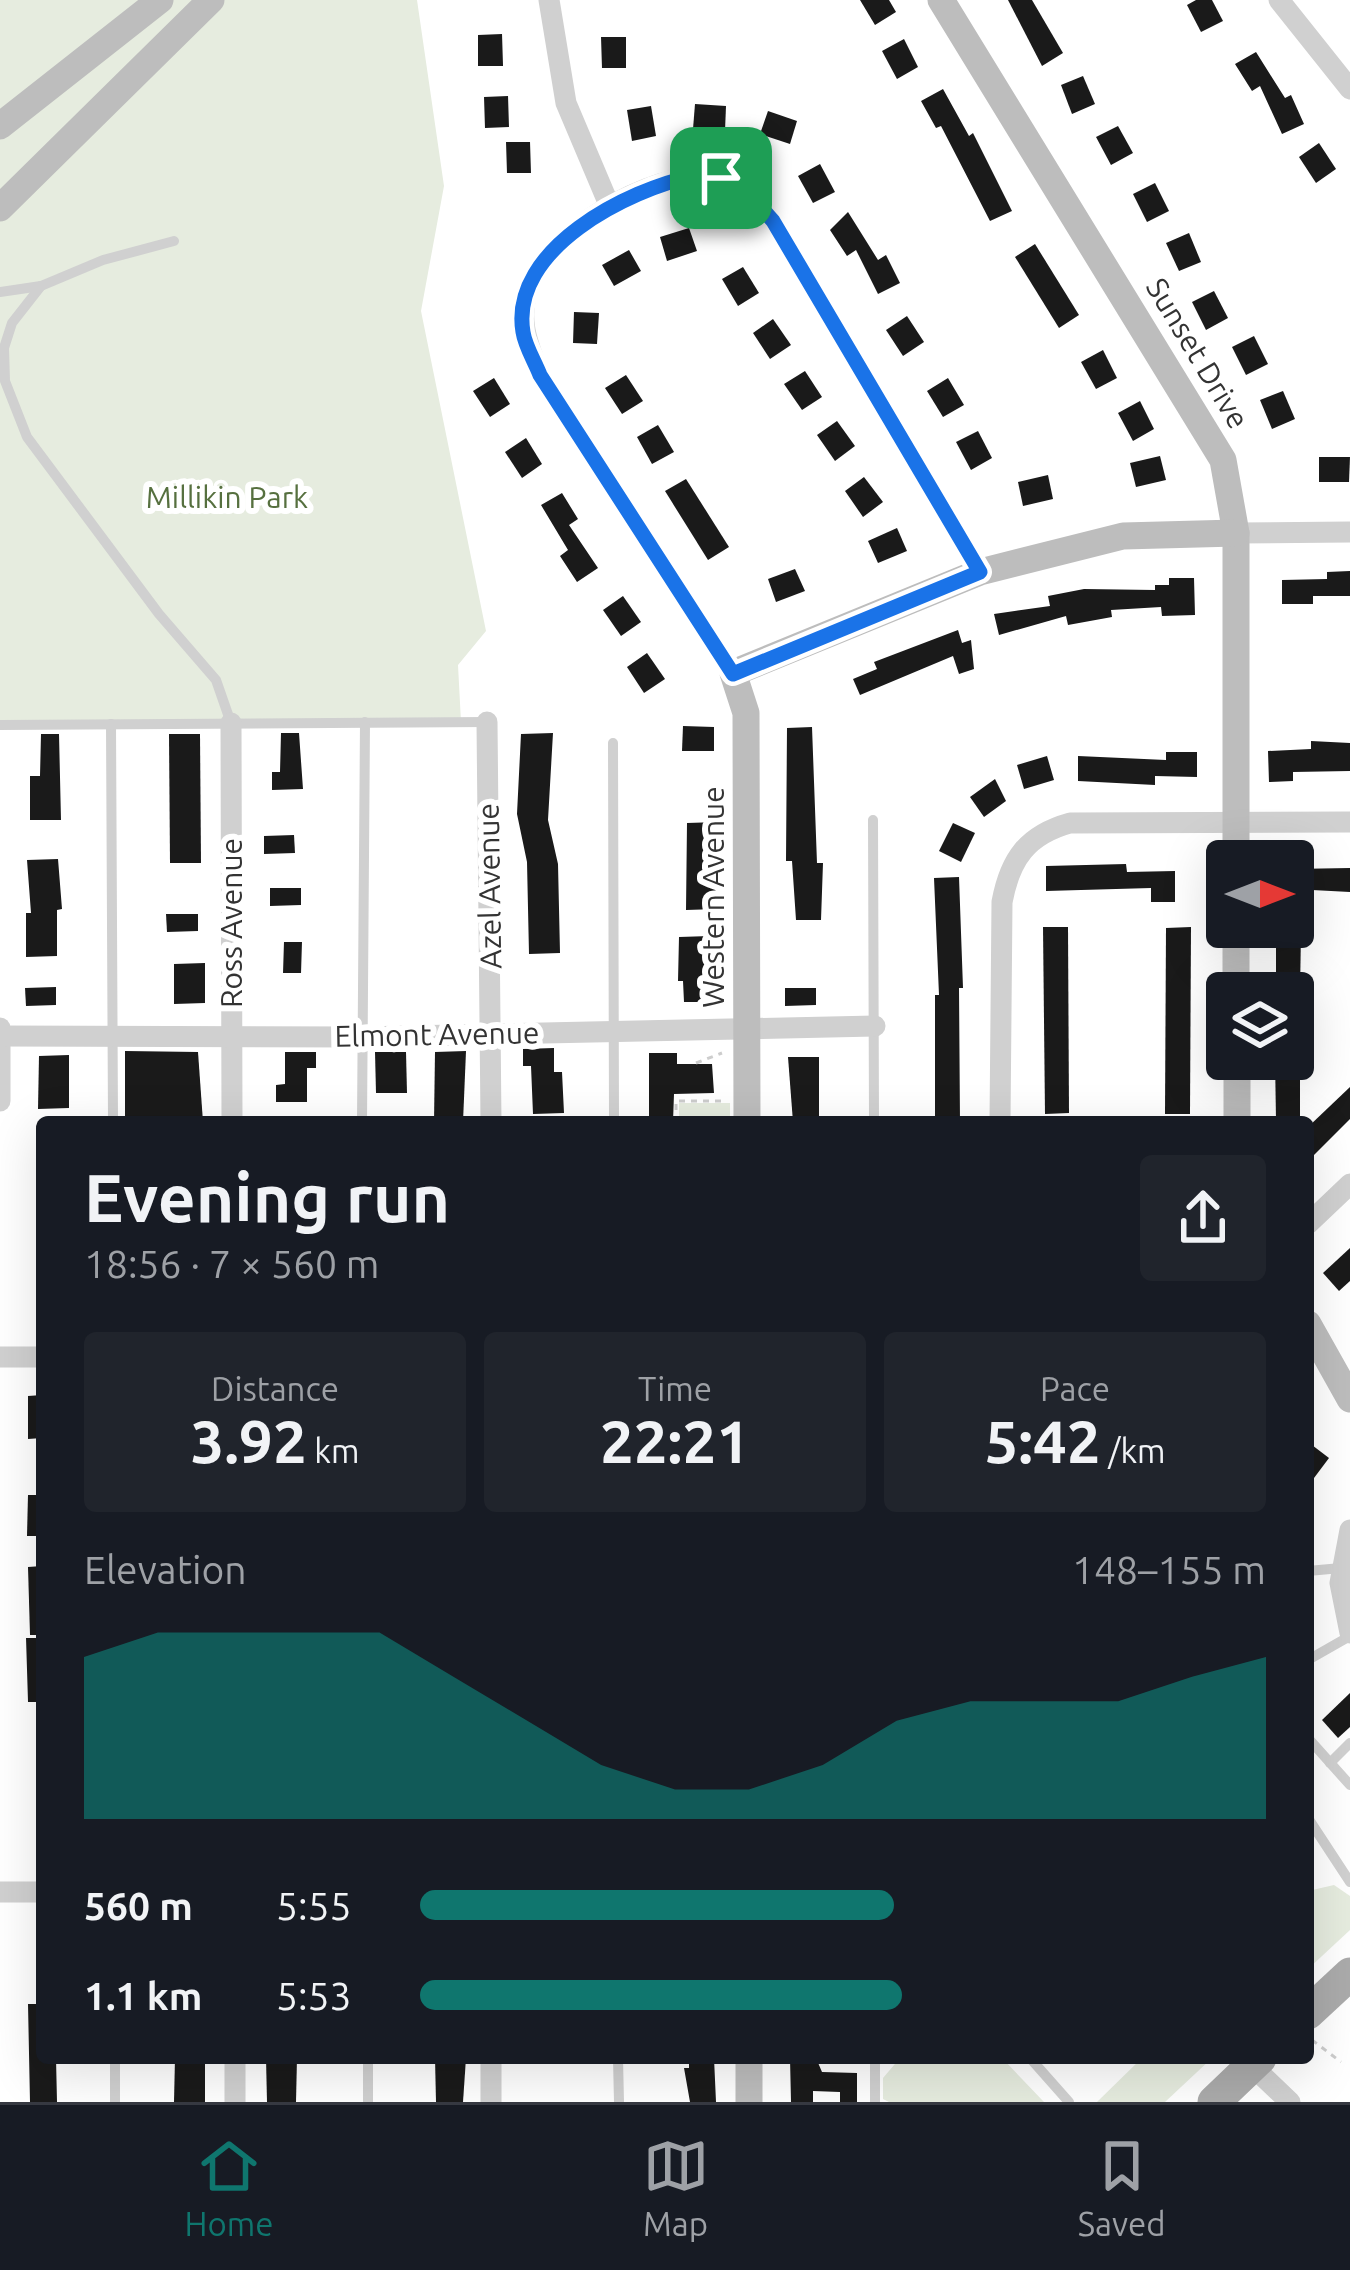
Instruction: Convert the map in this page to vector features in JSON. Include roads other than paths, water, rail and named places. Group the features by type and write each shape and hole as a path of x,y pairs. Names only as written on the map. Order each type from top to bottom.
{"main road":[{"path":"1314,2020 1350,1974"},
{"path":"1214,2102 1248,2064"}],"street":[{"path":"0,126 160,0"},
{"path":"0,208 211,0"},
{"path":"549,0 566,103 610,206"},
{"name":"Sunset Drive","path":"941,0 1223,460 1236,533 1235,840"},
{"path":"1280,0 1350,89"},
{"path":"980,572 773,221 743,187 694,176 659,183 610,206 550,252 533,277 523,333 540,375 733,674 980,572 1124,536 1350,532"},
{"name":"Western Avenue","path":"733,674 746,713 747,1116"},
{"name":"Azel Avenue","path":"488,722 491,1116"},
{"name":"Ross Avenue","path":"231,723 232,1116"},
{"path":"1000,1116 1002,902 1008,872 1020,850 1044,830 1070,823 1350,822"},
{"name":"Elmont Avenue","path":"0,1032 361,1037 874,1026"},
{"path":"0,1032 0,1101"},
{"path":"1237,1080 1237,1116"},
{"path":"1314,1218 1350,1184"},
{"path":"1314,1335 1350,1400"},
{"path":"0,1357 36,1357"},
{"path":"1350,1531 1341,1568 1343,1619 1350,1635"},
{"path":"0,1892 36,1892"},
{"path":"235,2064 235,2102"},
{"path":"491,2064 491,2102"},
{"path":"749,2064 749,2102"},
{"path":"1256,2064 1290,2102"}],"lane":[{"path":"0,292 41,286 103,260 174,241"},
{"path":"41,286 2,342 5,381 27,437 159,614 216,680 231,723"},
{"path":"362,1116 365,722"},
{"path":"0,725 488,722"},
{"path":"111,724 113,1116"},
{"path":"613,742 614,1116"},
{"path":"873,820 874,1116"},
{"path":"1314,1570 1341,1568"},
{"path":"1314,1656 1350,1635"},
{"path":"1330,1763 1350,1743"},
{"path":"1314,1745 1350,1785"},
{"path":"1314,1828 1350,1882"},
{"path":"115,2064 115,2102"},
{"path":"368,2064 368,2102"},
{"path":"618,2064 619,2102"},
{"path":"875,2064 875,2102"},
{"path":"1035,2064 1069,2102"}],"park label":[{"name":"Millikin Park","path":"227,497"}]}
